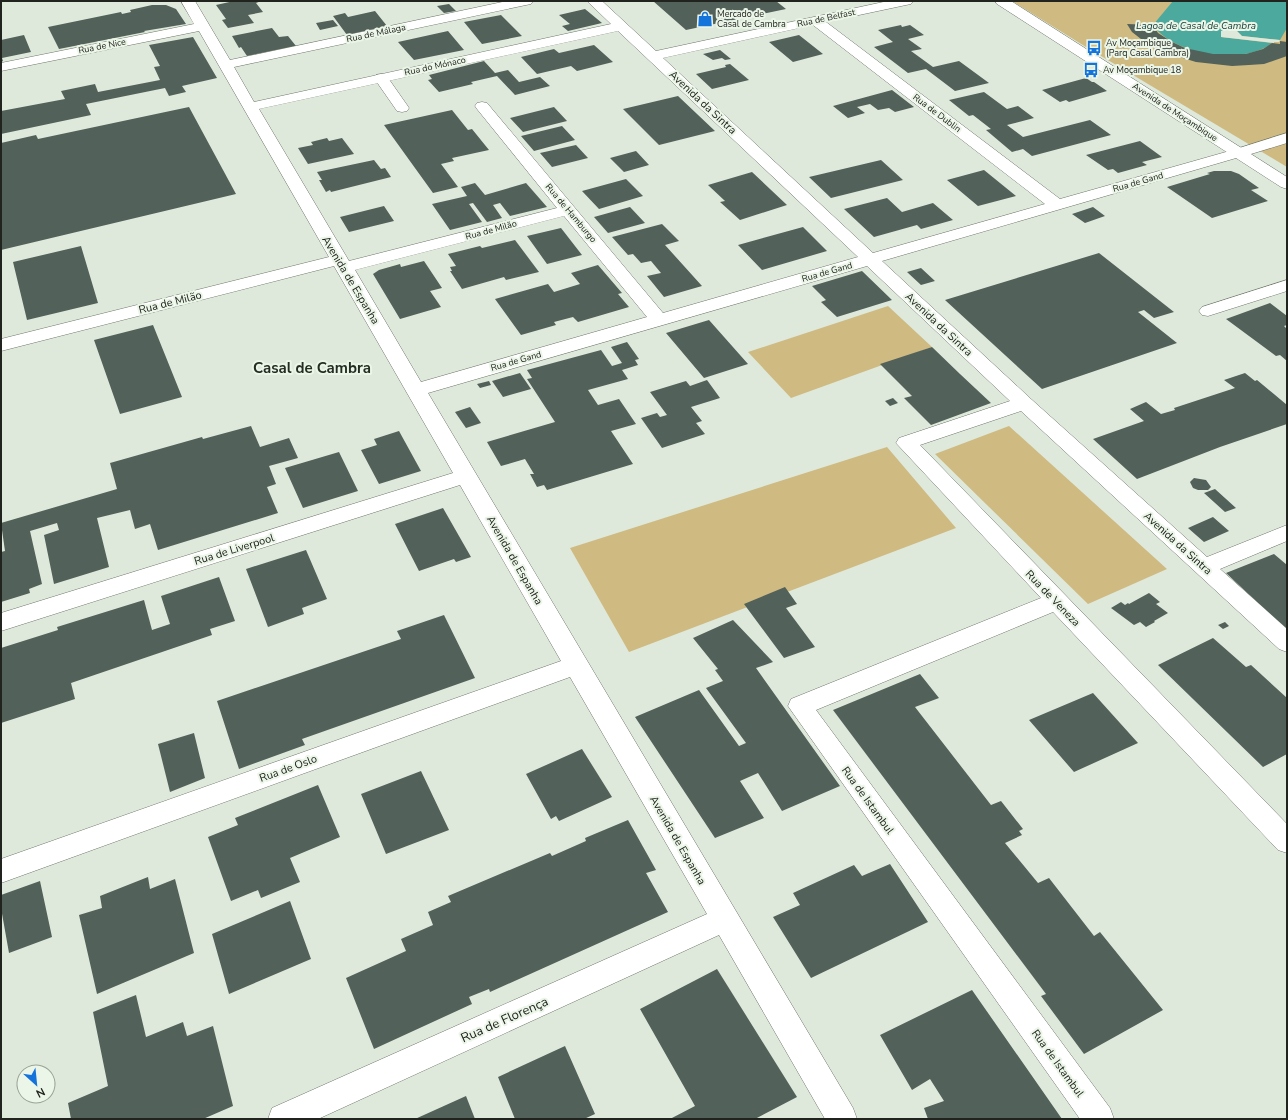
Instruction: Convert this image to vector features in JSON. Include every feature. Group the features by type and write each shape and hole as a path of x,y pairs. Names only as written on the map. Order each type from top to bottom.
{"street":[{"name":"Avenida de Espanha","path":"188,1 842,1119"},
{"name":"Rua de Málaga","path":"225,65 526,1"},
{"name":"Avenida da Sintra","path":"594,1 1024,403 1287,644"},
{"name":"Rua de Belfast","path":"653,56 906,1"},
{"name":"Avenida de Moçambique","path":"1002,1 1287,184"},
{"name":"Rua de Dublin","path":"816,21 1057,206"},
{"name":"Rua de Nice","path":"1,67 203,26"},
{"name":"Rua do Mónaco","path":"250,107 621,26"},
{"path":"381,78 402,108"},
{"name":"Rua de Hamburgo","path":"482,106 659,320"},
{"name":"Rua de Gand","path":"416,390 1057,206 1287,138"},
{"name":"Rua de Milão","path":"1,345 568,210"},
{"path":"1208,311 1287,285"},
{"name":"Rua de Veneza","path":"1024,403 906,443 1287,842"},
{"name":"Rua de Liverpool","path":"1,622 466,476"},
{"path":"1203,567 1287,533"},
{"name":"Rua de Istambul","path":"1057,601 800,706 1098,1119"},
{"name":"Rua de Oslo","path":"1,872 576,664"},
{"name":"Rua de Florença","path":"283,1119 725,919"}],"shaded area":[{"path":"1012,1 1287,1 1287,167 1086,47"},
{"path":"888,306 932,347 791,398 748,352"},
{"path":"1009,426 1167,569 1088,604 935,454"},
{"path":"887,447 956,528 629,652 570,548"}],"water":[{"name":"Lagoa de Casal de Cambra","path":"1173,1 1287,1 1287,28 1280,40 1242,36 1235,29 1221,31 1221,37 1272,43 1260,50 1244,54 1210,54 1192,50 1176,44 1163,35 1153,25"}],"pier":[{"path":"1235,29 1242,36 1280,40 1279,42 1274,43 1221,37 1221,31"}],"building":[{"path":"234,1 261,1 256,3 263,12 248,15 254,23 228,28 222,20 226,19 216,5"},
{"name":"Mercado de Casal de Cambra","path":"653,1 776,1 786,9 686,30"},
{"path":"449,4 456,11 444,13 437,6"},
{"path":"152,5 166,5 176,9 186,24 144,31 145,32 59,49 48,27 121,12 122,14 131,12 130,10"},
{"path":"585,9 602,23 568,31 562,26 570,24 559,15"},
{"path":"375,11 387,26 347,35 333,16 345,13 348,17"},
{"path":"501,15 522,36 482,44 464,22"},
{"path":"333,20 338,26 320,30 316,23"},
{"path":"1127,24 1153,25 1158,33 1172,42 1185,48 1213,54 1246,54 1263,49 1272,43 1280,44 1280,41 1287,42 1287,56 1264,64 1249,65 1232,66 1196,62 1163,52 1150,46 1132,32"},
{"path":"901,25 902,27 910,25 924,35 908,39 922,49 911,51 933,67 959,61 989,83 955,91 926,69 908,73 874,47 893,42 878,30"},
{"path":"272,28 279,37 288,36 296,46 247,56 241,47 239,48 232,36"},
{"path":"448,31 464,50 414,60 398,42"},
{"path":"24,35 31,52 2,58 3,61 1,62 1,40"},
{"path":"799,35 823,54 793,62 769,42"},
{"path":"193,37 217,78 182,86 186,92 169,96 165,88 86,104 91,115 1,134 1,111 65,99 61,91 95,84 98,92 160,80 154,67 160,66 149,45"},
{"path":"594,45 613,62 577,71 571,66 537,74 521,57 554,49 559,53"},
{"path":"720,50 731,59 725,60 722,58 713,60 703,54"},
{"path":"484,61 495,73 508,70 519,82 540,77 550,86 515,95 497,76 471,82 473,84 439,92 428,80 432,79 429,75"},
{"path":"730,64 749,80 712,89 696,74 726,67 725,65"},
{"path":"1086,78 1107,91 1069,102 1066,100 1060,102 1042,90"},
{"path":"892,90 914,107 895,112 889,108 878,110 870,104 857,107 865,113 848,118 833,106"},
{"path":"984,92 1007,109 1018,106 1034,118 1007,125 1023,137 1090,120 1111,135 1032,156 1023,149 1012,152 986,130 991,129 973,115 969,116 949,100"},
{"path":"678,96 715,131 659,145 623,109"},
{"path":"189,107 236,194 1,250 1,143 36,135 38,139"},
{"path":"554,107 567,121 523,132 510,118"},
{"path":"452,110 468,130 472,129 489,150 452,158 454,161 441,164 458,187 433,193 384,125"},
{"path":"562,126 575,140 534,151 521,136"},
{"path":"327,138 329,141 342,138 354,154 308,164 298,148 313,145 311,142"},
{"path":"1140,141 1162,157 1142,162 1147,165 1118,173 1113,169 1108,170 1086,155"},
{"path":"576,145 588,158 552,167 540,153"},
{"path":"636,151 649,165 624,172 610,158"},
{"path":"374,160 381,169 385,168 391,177 331,192 330,190 326,192 319,180 322,180 317,172"},
{"path":"881,160 903,180 831,198 809,177"},
{"path":"984,170 1016,196 978,206 947,180"},
{"path":"1214,171 1231,171 1239,174 1259,188 1251,190 1268,201 1212,218 1167,187 1210,174 1207,173"},
{"path":"752,172 787,205 740,220 720,202 725,201 708,185"},
{"path":"626,179 643,196 599,209 582,191"},
{"path":"475,183 485,195 526,183 547,207 510,216 500,203 493,205 502,218 487,222 473,203 469,204 482,222 450,230 432,204 467,196 461,187"},
{"path":"887,198 902,212 933,203 953,220 921,229 917,225 874,237 844,209"},
{"path":"384,206 394,221 349,232 340,217"},
{"path":"630,207 645,223 608,233 594,217"},
{"path":"1093,207 1105,216 1085,223 1072,214"},
{"path":"662,224 679,241 665,245 702,286 664,297 647,276 661,273 651,261 641,263 633,254 628,255 612,237"},
{"path":"803,227 827,251 762,270 738,245"},
{"path":"561,228 582,255 547,264 527,236"},
{"path":"515,240 539,272 506,280 504,277 462,289 450,271 452,271 450,267 456,266 448,254 480,246 482,248"},
{"path":"81,246 98,303 27,320 13,262"},
{"path":"1099,253 1174,312 1154,318 1144,310 1138,312 1177,343 1042,389 945,300"},
{"path":"424,261 442,288 430,291 441,307 400,319 373,274 379,270 400,264 401,267"},
{"path":"598,265 622,293 618,294 629,307 578,322 573,317 554,322 556,325 521,335 495,299 548,284 554,292 580,284 571,273"},
{"path":"921,268 935,281 921,285 907,272"},
{"path":"862,271 892,300 837,317 821,302 826,300 812,286"},
{"path":"1270,303 1287,316 1287,325 1284,326 1287,329 1287,361 1280,355 1276,356 1226,319"},
{"path":"709,320 748,364 704,378 666,333"},
{"path":"153,325 182,397 120,414 94,340"},
{"path":"627,342 639,359 635,360 638,365 622,370 628,379 588,390 598,405 619,399 636,424 611,431 633,464 547,490 544,485 537,487 530,474 534,474 525,459 501,466 487,442 555,422 527,379 532,378 527,370 601,350 612,366 622,363 611,347"},
{"path":"932,347 991,403 931,425 904,398 912,396 880,364"},
{"path":"520,373 531,389 503,397 492,381"},
{"path":"1245,373 1255,381 1257,380 1287,405 1287,424 1220,447 1137,479 1093,439 1144,421 1130,409 1146,402 1161,414 1175,410 1174,408 1235,388 1224,380"},
{"path":"707,380 720,398 691,407 702,421 696,423 705,434 662,448 641,418 657,413 660,417 667,415 650,392 686,381 690,386"},
{"path":"489,381 491,385 480,388 477,384"},
{"path":"893,398 898,403 890,406 885,401"},
{"path":"470,407 481,423 466,428 455,412"},
{"path":"251,426 260,447 289,438 298,458 269,466 276,484 267,487 278,513 158,550 150,524 135,529 130,510 97,518 109,567 54,584 44,535 59,530 57,523 30,531 42,584 29,589 30,593 1,602 1,552 5,551 1,523 117,489 110,463 202,437 203,439"},
{"path":"399,431 421,471 379,484 361,450 377,445 374,439"},
{"path":"339,452 358,491 303,508 285,468"},
{"path":"1194,478 1206,480 1211,487 1208,490 1198,490 1193,488 1190,482"},
{"path":"1215,489 1236,508 1225,512 1204,493"},
{"path":"443,508 471,557 456,562 454,559 419,571 395,524"},
{"path":"1213,517 1229,531 1204,542 1188,528"},
{"path":"306,550 327,599 302,608 304,614 268,627 246,569"},
{"path":"1274,554 1287,565 1287,630 1226,573"},
{"path":"219,577 235,621 210,629 212,635 71,683 75,699 1,723 1,648 58,630 57,627 144,600 152,630 170,624 161,596"},
{"path":"785,587 797,604 786,608 815,647 784,658 744,604"},
{"path":"1149,593 1160,602 1156,604 1168,613 1146,627 1140,622 1134,625 1111,608 1121,602 1125,605 1128,603 1129,604"},
{"path":"444,615 475,678 302,739 305,745 239,769 217,701 401,639 397,631"},
{"path":"733,620 773,662 756,668 840,786 782,811 758,773 740,781 764,818 715,838 635,717 699,690 739,746 746,743 706,688 723,681 715,670 718,669 693,638"},
{"path":"1225,622 1229,626 1223,629 1218,625"},
{"path":"1213,638 1246,667 1251,665 1287,698 1287,754 1263,767 1158,665"},
{"path":"920,674 939,698 915,707 991,805 1001,801 1023,829 1019,831 1022,835 1005,843 1038,883 1049,878 1094,936 1100,932 1163,1010 1084,1054 1041,996 1046,994 833,710"},
{"path":"1093,693 1138,743 1074,772 1029,720"},
{"path":"194,733 205,778 170,792 158,744"},
{"path":"582,749 612,797 559,821 556,816 551,819 526,774"},
{"path":"421,771 449,830 386,854 361,794"},
{"path":"318,785 340,837 290,858 300,882 261,898 258,890 231,901 208,837 238,825 235,818"},
{"path":"628,820 656,870 646,873 668,912 490,992 489,989 469,997 472,1004 374,1049 346,978 406,951 401,939 433,925 428,912 451,902 448,896 550,853 552,856 586,841 585,838"},
{"path":"890,864 928,922 811,978 773,917 800,905 793,893 854,865 862,876"},
{"path":"148,877 150,889 175,879 194,953 97,994 79,915 102,908 100,896"},
{"path":"40,881 52,937 9,953 1,908 1,895"},
{"path":"290,901 311,959 229,994 212,934"},
{"path":"717,969 797,1097 755,1119 670,1119 695,1106 640,1009"},
{"path":"972,990 1062,1119 928,1119 924,1108 944,1101 930,1079 912,1090 880,1035"},
{"path":"136,995 146,1037 183,1022 187,1036 213,1026 233,1106 203,1119 71,1119 68,1103 108,1086 93,1012"},
{"path":"565,1046 595,1114 584,1119 515,1119 498,1077"},
{"path":"466,1096 475,1119 415,1119"}],"place":[{"name":"Mercado de Casal de Cambra","path":"705,19"},
{"name":"Av Moçambique (Parq Casal Cambra)","path":"1094,48"},
{"name":"Av Moçambique 18","path":"1091,70"}],"district":[{"name":"Casal de Cambra","path":"312,368"}]}
